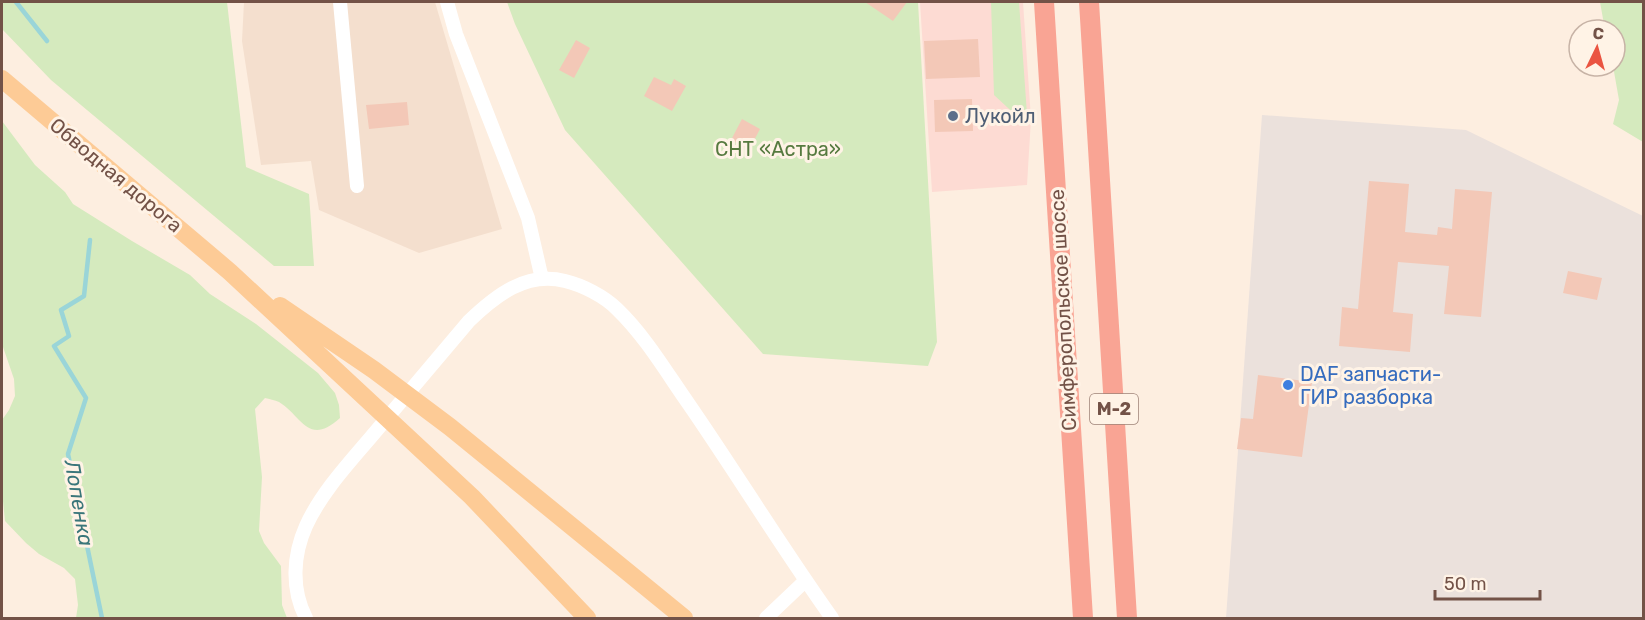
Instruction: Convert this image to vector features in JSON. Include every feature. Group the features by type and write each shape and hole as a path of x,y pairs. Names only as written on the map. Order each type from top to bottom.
{"highway":[{"name":"Симферопольское шоссе","path":"1044,2 1083,618"},
{"name":"М-2","path":"1089,2 1127,618"}],"main road":[{"name":"Обводная дорога","path":"2,79 230,272"},
{"path":"230,272 472,497 587,618"},
{"path":"230,272 374,370 450,427 684,618"}],"street":[{"path":"340,2 357,186"},
{"path":"447,2 456,34 528,218 542,279"},
{"path":"306,618 298,597 295,574 306,526 321,500 444,350 487,303 520,284 542,279 564,280 586,288 615,307 643,338 832,618"},
{"path":"769,617 806,581"}],"shaded area":[{"path":"244,2 435,2 502,229 419,253 319,210 311,161 261,165 242,41"},
{"path":"920,2 1023,2 1031,119 1027,185 932,192"},
{"path":"1262,115 1466,130 1643,216 1643,618 1226,618"}],"green space":[{"path":"2,2 227,2 246,167 309,194 314,266 274,266 51,80 2,29"},
{"name":"СНТ «Астра»","path":"507,2 918,2 937,342 928,366 763,354 565,130"},
{"path":"991,2 1019,2 1027,114 1020,119 994,95"},
{"path":"1600,2 1643,2 1643,142 1613,124 1619,100 1615,78 1627,78 1627,18 1603,18"},
{"path":"2,121 35,165 65,192 73,204 190,275 210,294 256,324 318,373 335,393 340,418 320,430 306,426 276,401 265,398 255,409 262,477 259,531 264,543 281,566 282,605 287,618 76,618 78,605 75,579 64,568 39,554 5,521 2,491 2,420 15,396 14,379 2,344"}],"building":[{"path":"865,2 907,2 893,21"},
{"path":"978,39 980,77 926,79 924,41"},
{"path":"576,40 590,48 574,78 559,70"},
{"path":"654,77 671,85 674,79 686,86 672,111 644,96"},
{"name":"Лукойл","path":"972,99 973,131 935,132 934,100"},
{"path":"407,102 409,125 369,129 366,105"},
{"path":"742,119 760,129 749,150 731,140"},
{"path":"1369,181 1409,184 1405,232 1437,235 1438,227 1452,229 1455,189 1492,192 1481,317 1444,314 1449,266 1398,262 1393,312 1413,314 1410,352 1339,346 1342,307 1358,309"},
{"path":"1568,271 1602,278 1597,300 1563,293"},
{"path":"1258,375 1312,382 1302,457 1237,449 1241,418 1253,419"}],"waterway":[{"name":"Лопенка","path":"16,2 47,41"},
{"name":"Лопенка","path":"90,240 84,296 61,310 69,336 54,346 86,398 68,454 102,618"}],"place":[{"name":"Лукойл","path":"953,116"},
{"name":"DAF запчасти- ГИР разборка","path":"1288,385"}]}
